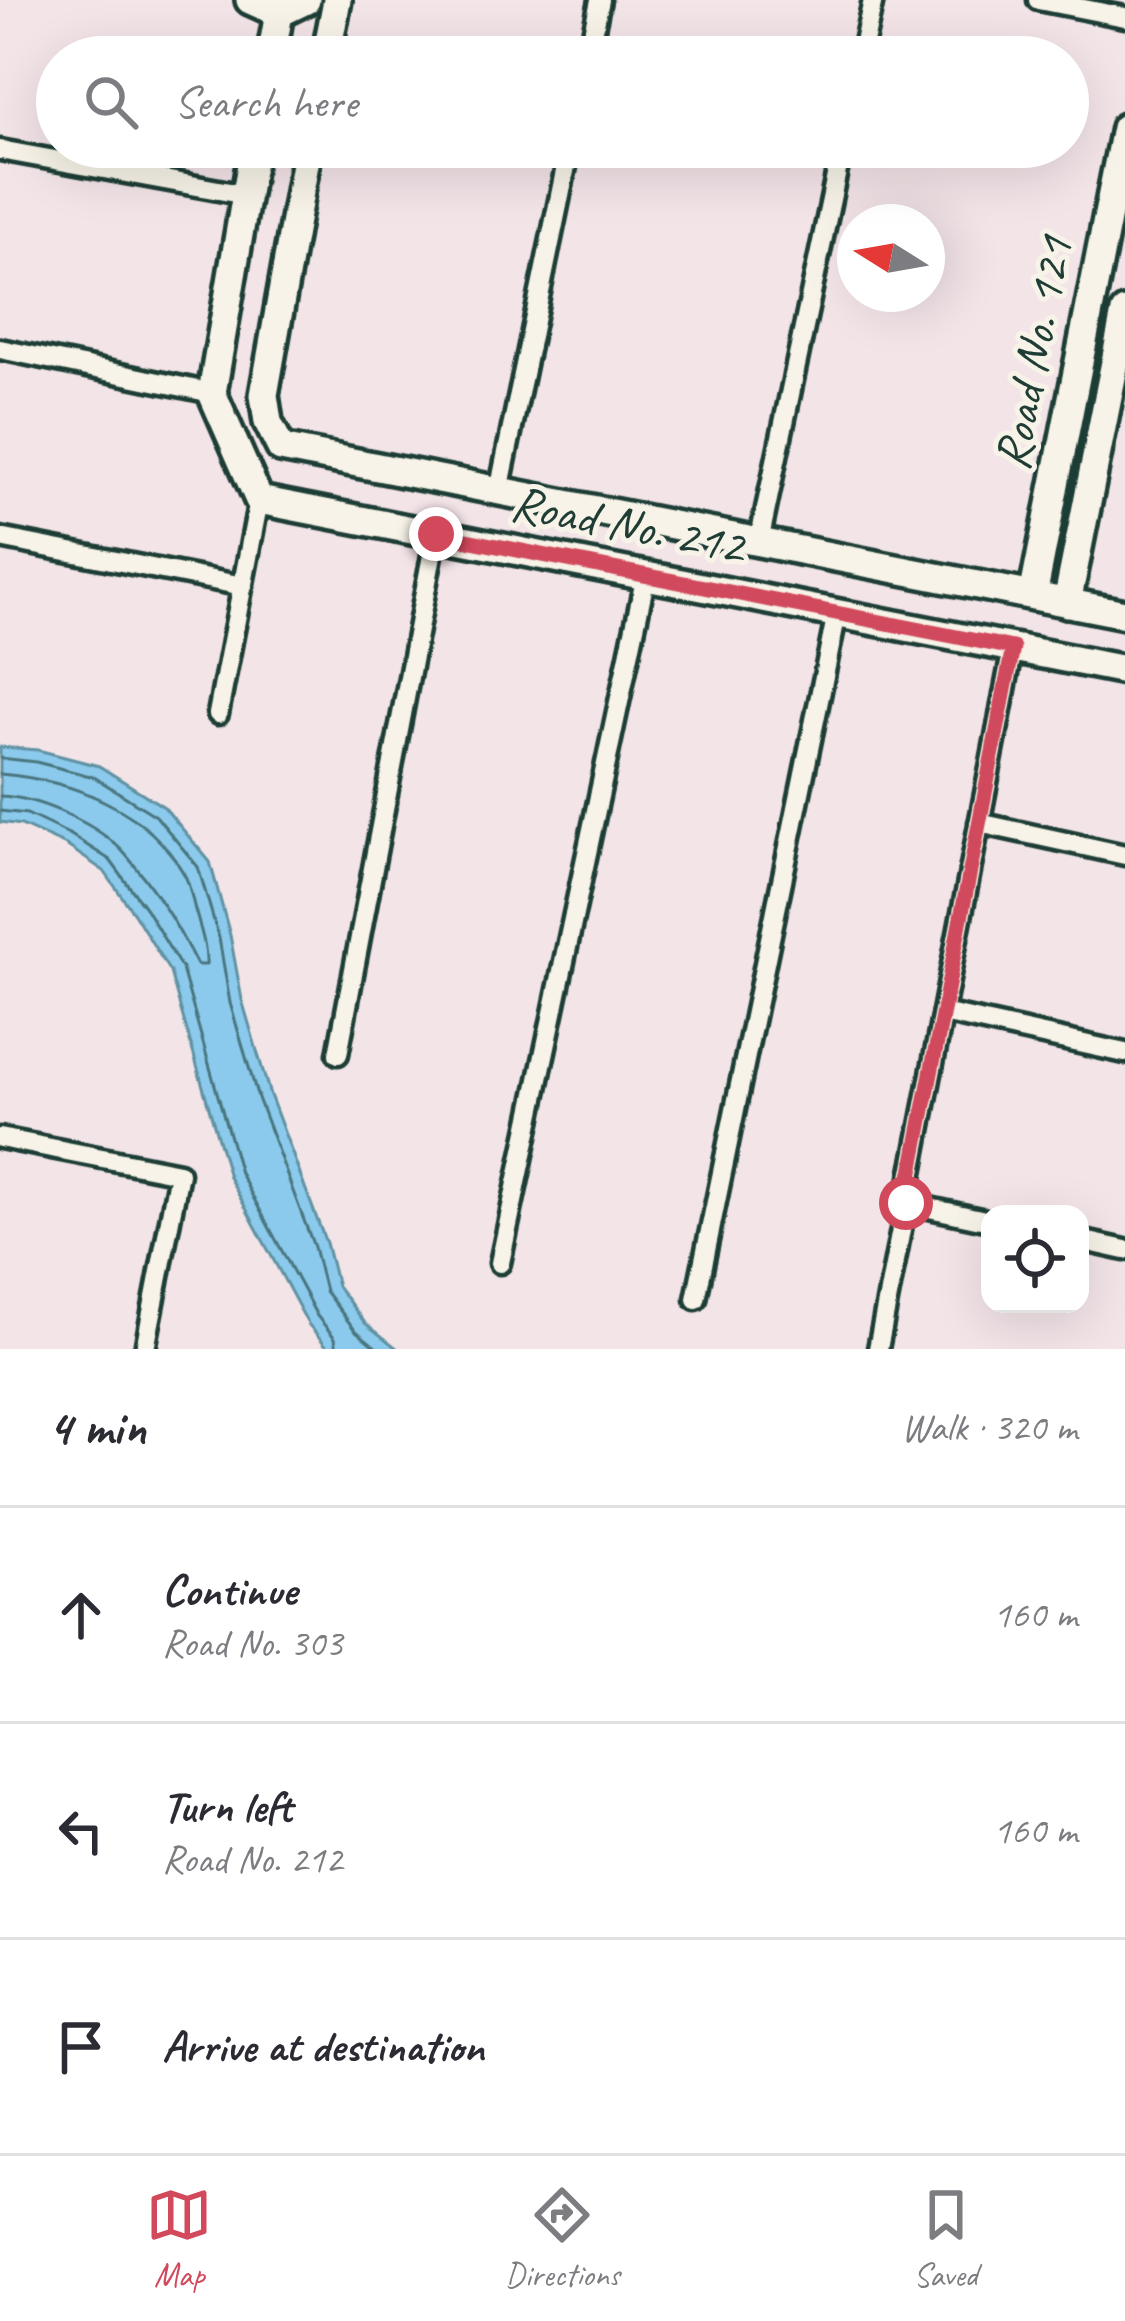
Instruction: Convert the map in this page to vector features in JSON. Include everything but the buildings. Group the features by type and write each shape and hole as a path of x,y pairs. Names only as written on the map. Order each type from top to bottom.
{"street":[{"path":"250,0 279,13 306,0"},
{"path":"330,36 337,0"},
{"path":"592,36 600,0"},
{"path":"865,36 872,0"},
{"path":"1038,0 1125,17"},
{"path":"275,36 279,13"},
{"name":"Road No. 121","path":"1033,596 1125,128"},
{"path":"0,150 36,157"},
{"path":"98,168 245,195"},
{"path":"250,168 212,393 260,500"},
{"path":"218,714 260,500 280,448 268,422 264,395 304,168"},
{"path":"499,491 566,168"},
{"path":"760,542 838,168"},
{"name":"Road No. 121","path":"1067,602 1114,427 1125,312"},
{"path":"0,349 212,393"},
{"name":"Road No. 212","path":"280,448 1125,614"},
{"name":"Road No. 212","path":"260,500 1125,670"},
{"path":"338,1054 436,534"},
{"path":"0,538 243,586"},
{"path":"500,1263 646,575"},
{"path":"696,1299 837,613"},
{"path":"878,1349 1013,648"},
{"path":"980,823 1125,855"},
{"path":"943,1013 1125,1053"},
{"path":"0,1138 179,1173 145,1349"},
{"path":"906,1203 981,1219"},
{"path":"1089,1242 1125,1250"}],"water":[{"path":"0,747 38,750 99,766 164,807 210,862 270,1095 326,1243 337,1286 365,1323 398,1349 329,1349 308,1324 229,1177 170,972 104,871 66,845 21,825 0,822"}],"route":[{"path":"436,534 1013,648 906,1203"}]}
